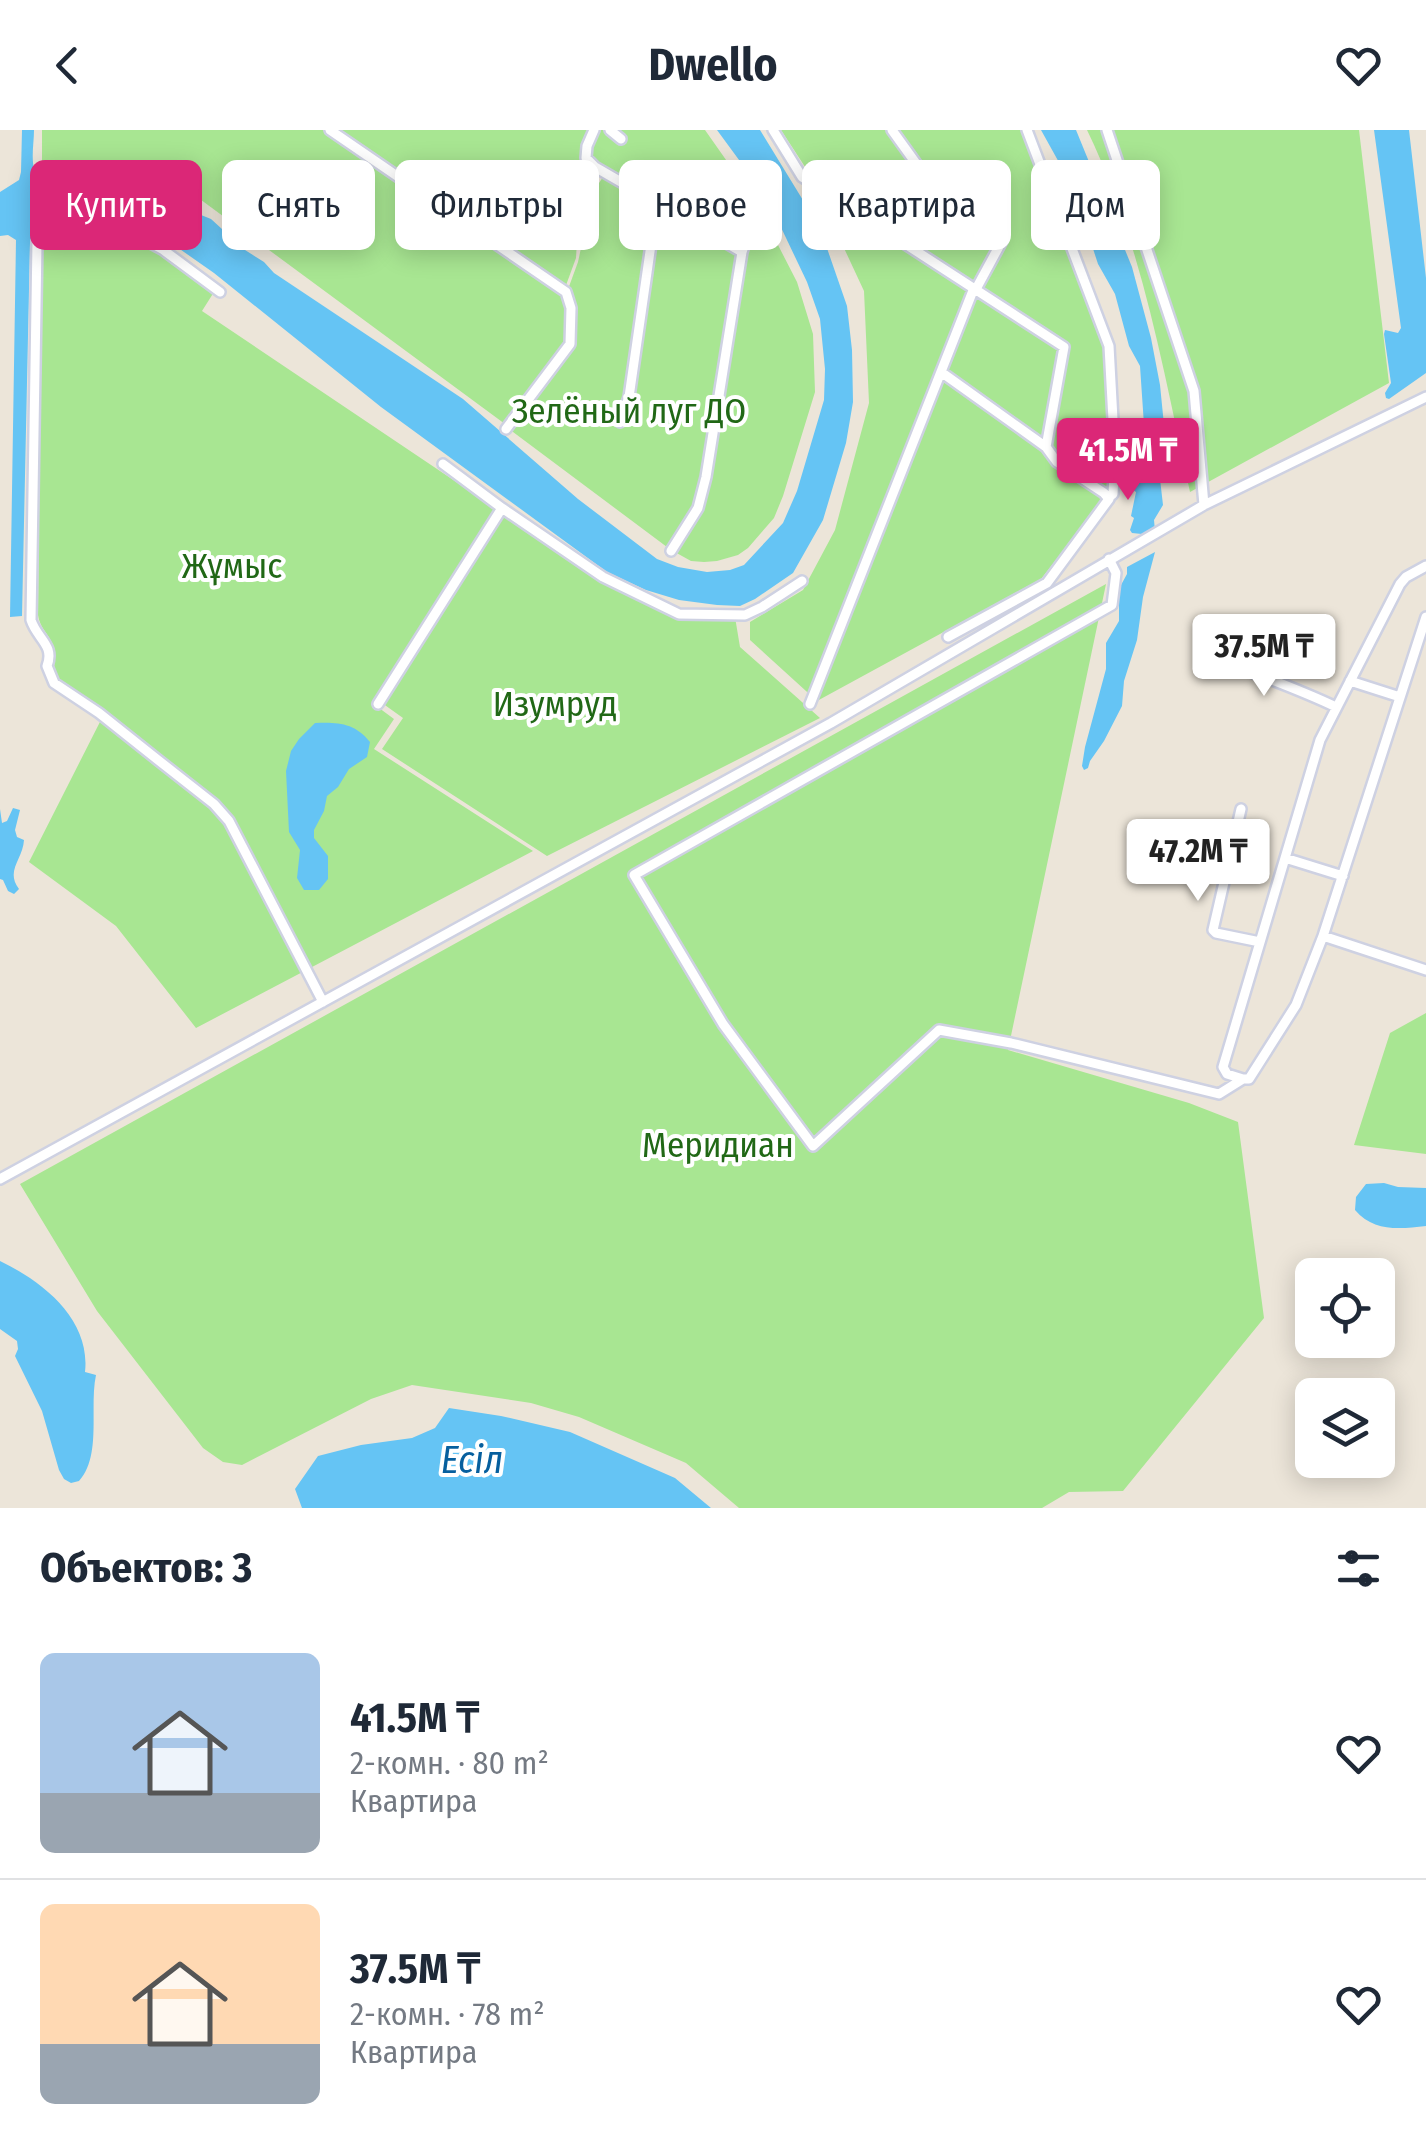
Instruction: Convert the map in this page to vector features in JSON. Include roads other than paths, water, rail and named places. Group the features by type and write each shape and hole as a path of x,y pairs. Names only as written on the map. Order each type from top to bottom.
{"street":[{"path":"330,130 566,292 572,308 570,344 506,429"},
{"path":"594,130 586,158 619,181"},
{"path":"610,130 621,139"},
{"path":"773,130 802,177 1064,346 1046,447"},
{"path":"810,704 975,289 1002,241 1001,232 938,194 892,130"},
{"path":"948,637 1047,583 1113,494 1109,346 1027,130"},
{"path":"1108,130 1194,392 1204,505"},
{"path":"220,292 162,250 112,222 37,242 32,620 35,632 49,646 47,666 54,682 214,804 229,821 323,1002"},
{"path":"620,422 628,397 650,250"},
{"path":"671,551 698,508 706,478 742,252 739,250"},
{"path":"941,372 1046,447 1057,462 1108,498"},
{"path":"0,1179 831,723 1204,505 1426,397"},
{"path":"443,464 603,577 680,614 744,615 802,581"},
{"path":"378,704 502,508"},
{"path":"1110,559 1116,573 1112,605 634,875 722,1024 813,1146 939,1030 1011,1042 1219,1094 1250,1078 1296,1005 1323,936 1426,617"},
{"path":"1243,1080 1227,1074 1223,1067 1320,740 1400,584 1426,566"},
{"path":"1208,655 1336,707"},
{"path":"1350,681 1400,698"},
{"path":"1241,809 1213,930 1260,942"},
{"path":"1285,858 1343,876"},
{"path":"1323,936 1426,970"}],"water":[{"path":"22,130 34,130 30,160 22,616 10,617 16,240 0,236 0,192 19,180"},
{"path":"717,130 760,130 778,160 739,160"},
{"path":"1041,130 1076,130 1088,160 1058,160"},
{"path":"1374,130 1409,130 1426,278 1426,373 1389,399 1385,393 1391,383 1384,334 1385,330 1398,333 1401,328"},
{"path":"782,166 802,199 802,250 828,250 847,306 853,402 846,443 823,520 793,573 740,606 679,600 646,590 607,572 381,407 181,250 202,250 202,215 222,229 222,250 245,250 463,399 578,499 657,559 707,572 730,570 744,565 783,523 797,491 824,400 820,319 782,230"},
{"path":"1093,250 1125,250 1151,338 1160,385 1167,455 1160,479 1163,505 1154,520 1155,531 1142,538 1142,534 1130,530 1136,492 1129,487 1137,485 1141,477 1144,425 1140,366 1129,346 1115,294"},
{"path":"1155,552 1137,640 1124,681 1122,706 1084,770 1085,747 1106,669 1106,643 1119,621 1121,585 1127,567"},
{"path":"315,723 346,725 370,742 367,757 349,769 327,796 314,830 314,838 328,856 328,879 319,890 304,890 297,878 300,850 289,832 286,771 291,751"},
{"path":"13,808 20,810 15,830 17,837 24,840 14,871 19,889 14,894 0,879 0,809 2,823"},
{"path":"1366,1184 1426,1188 1426,1226 1379,1226 1355,1210 1356,1197"},
{"path":"0,1261 32,1279 60,1304 80,1335 85,1372 96,1375 93,1445 79,1481 71,1483 59,1470 42,1411 15,1356 17,1341 0,1329"},
{"name":"Есіл","path":"449,1408 570,1432 675,1478 711,1508 302,1508 295,1489 318,1456 412,1438 435,1428"}],"park label":[{"name":"Зелёный луг ДО","path":"629,411"},
{"name":"Жұмыс","path":"232,566"},
{"name":"Изумруд","path":"555,704"},
{"name":"Меридиан","path":"718,1145"}]}
